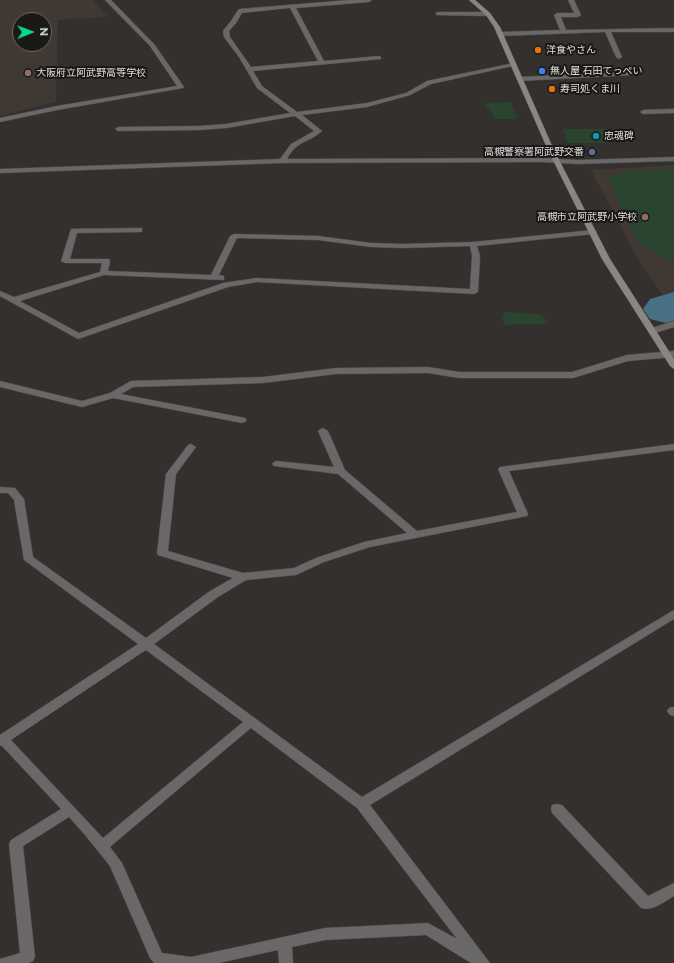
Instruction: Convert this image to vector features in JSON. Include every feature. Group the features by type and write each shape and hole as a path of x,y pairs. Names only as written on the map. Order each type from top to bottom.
{"street":[{"path":"0,120 57,108 181,87 152,44 108,0"},
{"path":"282,161 288,149 299,141 319,131 259,87 242,57 227,37 226,31 234,22 240,11 292,6 299,3 368,0"},
{"path":"472,0 488,14 501,34 519,79 557,161 606,258 652,331 670,354 674,366"},
{"path":"563,31 557,15 578,15 571,0"},
{"path":"292,6 322,63"},
{"path":"438,14 488,14"},
{"path":"501,34 606,30 674,30"},
{"path":"606,30 619,57"},
{"path":"249,69 379,58"},
{"path":"118,129 199,128 226,126 296,114 367,105 408,94 430,82 514,65"},
{"path":"519,79 631,74"},
{"path":"643,112 674,111"},
{"path":"0,171 282,161 611,162 674,159"},
{"path":"104,273 106,261 65,260 74,231 138,230"},
{"path":"214,278 234,236 318,238 371,245 402,246 473,244 593,232"},
{"path":"13,300 104,273 474,292 476,256 473,244"},
{"path":"0,293 78,336 226,285 257,280"},
{"path":"652,331 674,324"},
{"path":"0,384 82,404 113,395 131,384 263,380 336,371 428,370 458,375 573,375 627,358 670,354"},
{"path":"113,395 242,420"},
{"path":"323,431 341,472 414,534"},
{"path":"191,447 171,474 162,553 244,577 296,571 320,560 368,544 523,514 504,469 674,447"},
{"path":"277,464 341,472"},
{"path":"0,490 12,490 19,499 28,558 362,804 483,963"},
{"path":"244,577 214,594 146,644 2,740 90,831 115,864 158,958 191,963 325,934 428,929 483,963"},
{"path":"362,804 674,614"},
{"path":"102,846 251,722"},
{"path":"557,809 646,904 674,890"},
{"path":"5,963 28,957 16,844 70,810"},
{"path":"285,943 286,963"}],"shaded area":[{"name":"大阪府立阿武野高等学校","path":"0,0 93,0 108,17 58,20 56,102 0,116"},
{"name":"高槻市立阿武野小学校","path":"674,165 674,301 668,303 641,265 591,170"}],"green space":[{"path":"511,102 517,119 496,119 484,103"},
{"path":"563,129 605,129 610,143 568,143"},
{"name":"高槻市立阿武野小学校","path":"648,169 674,169 674,260 663,257 646,246 638,244 608,178 625,172"},
{"path":"505,312 541,314 547,321 543,324 504,325 502,317"}],"waterway":[{"path":"666,309 674,306"}],"place":[{"name":"洋食やさん","path":"538,50"},
{"name":"無人屋 石田てっぺい","path":"542,71"},
{"name":"大阪府立阿武野高等学校","path":"28,73"},
{"name":"寿司処くま川","path":"552,89"},
{"name":"忠魂碑","path":"596,136"},
{"name":"高槻警察署阿武野交番","path":"592,152"},
{"name":"高槻市立阿武野小学校","path":"645,217"}]}
